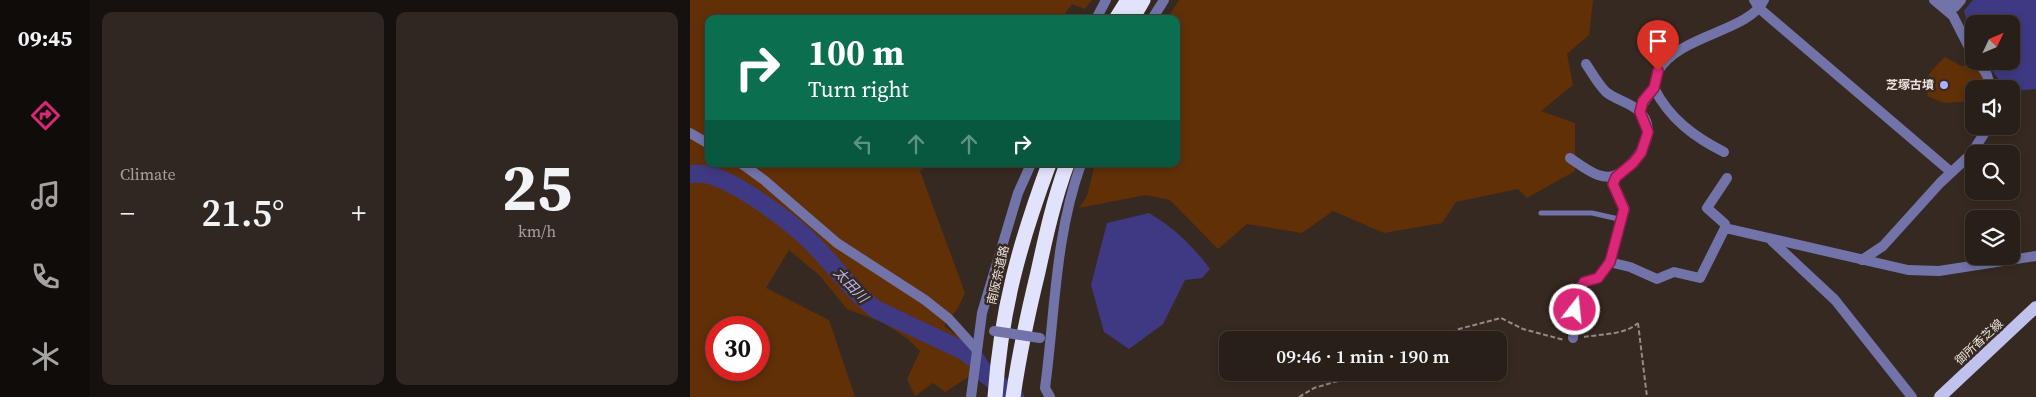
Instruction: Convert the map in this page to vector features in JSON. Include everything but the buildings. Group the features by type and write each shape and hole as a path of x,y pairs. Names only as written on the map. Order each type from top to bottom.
{"highway":[{"path":"1119,15 1128,0"},
{"path":"1134,15 1143,0"},
{"name":"南阪奈道路","path":"995,397 997,338 1013,270 1027,222 1048,167"},
{"path":"1014,397 1018,360 1030,306 1056,196 1066,167"},
{"path":"1023,397 1030,306"},
{"path":"987,397 997,338"}],"main road":[{"name":"御所香芝線","path":"1940,397 2036,307"}],"street":[{"path":"1098,15 1106,0"},
{"path":"1155,15 1164,0"},
{"path":"1754,0 1762,4 1951,172"},
{"path":"1934,0 1953,16 1965,42"},
{"path":"1947,0 1955,7 1961,0"},
{"path":"1570,158 1601,177 1616,177 1633,163 1641,153 1648,132 1640,112 1643,101 1654,88 1658,71 1680,49 1762,4"},
{"path":"1586,64 1605,91 1640,112"},
{"path":"1654,88 1677,121 1693,135 1724,152"},
{"path":"690,133 705,142"},
{"path":"1862,260 1883,246 1951,172 1971,154 1983,135"},
{"path":"746,167 837,243 925,300 949,319 977,350"},
{"path":"971,397 982,328 982,313 1018,193 1030,167"},
{"path":"1050,397 1045,388 1057,266 1066,211 1080,167"},
{"path":"1573,338 1576,297 1584,282 1598,278 1610,262 1630,267 1656,279 1674,272 1700,278 1725,228 1725,224 1707,208 1727,178"},
{"path":"1725,228 1772,241 1908,270 1939,271 2036,256"},
{"path":"1772,241 1835,300 1912,397"},
{"path":"982,328 997,338 1040,338 1051,341"}],"lane":[{"path":"1610,262 1623,220 1624,209 1613,184 1616,177"},
{"path":"1541,214 1592,213 1623,220"}],"path":[{"path":"1455,331 1501,318 1534,332 1559,339 1622,331 1633,328 1638,323 1647,397"},
{"path":"1299,397 1335,381"}],"shaded area":[{"path":"690,0 1092,0 1085,9 1072,4 1064,15 705,15 705,167 926,167 920,171 965,293 958,308 944,326 972,347 970,376 945,392 933,383 915,396 907,379 920,351 908,339 882,322 847,309 820,276 789,250 766,288 829,320 855,397 690,397"},
{"path":"1179,0 1593,0 1589,35 1567,54 1573,85 1541,111 1575,123 1575,171 1527,198 1518,189 1456,202 1442,223 1384,233 1333,211 1302,233 1247,224 1218,249 1170,200 1146,195 1079,208 1087,196 1094,167 1180,167 1180,15 1170,15"},
{"path":"1973,0 2036,0 2036,89 2020,90 2020,80 1999,80 1992,70 2020,70 2020,15 1965,15 1964,11"},
{"path":"1945,57 1961,66 1965,66 1965,70 1980,70 1984,80 1965,80 1965,102 1945,103 1929,97 1926,91 1927,80 1932,70"},
{"path":"1149,213 1182,238 1210,269 1202,278 1185,280 1163,324 1129,349 1104,332 1091,285 1107,223"}],"waterway":[{"name":"太田川","path":"690,174 707,174 720,179 761,202 808,239 858,294 877,310 964,351 977,361 985,374 1015,397"}],"place":[{"name":"芝塚古墳","path":"1944,85"}],"route":[{"path":"1575,310 1576,297 1584,282 1598,278 1610,262 1623,220 1624,209 1613,184 1616,177 1633,163 1641,153 1648,132 1640,112 1643,101 1654,88 1658,71"}]}
